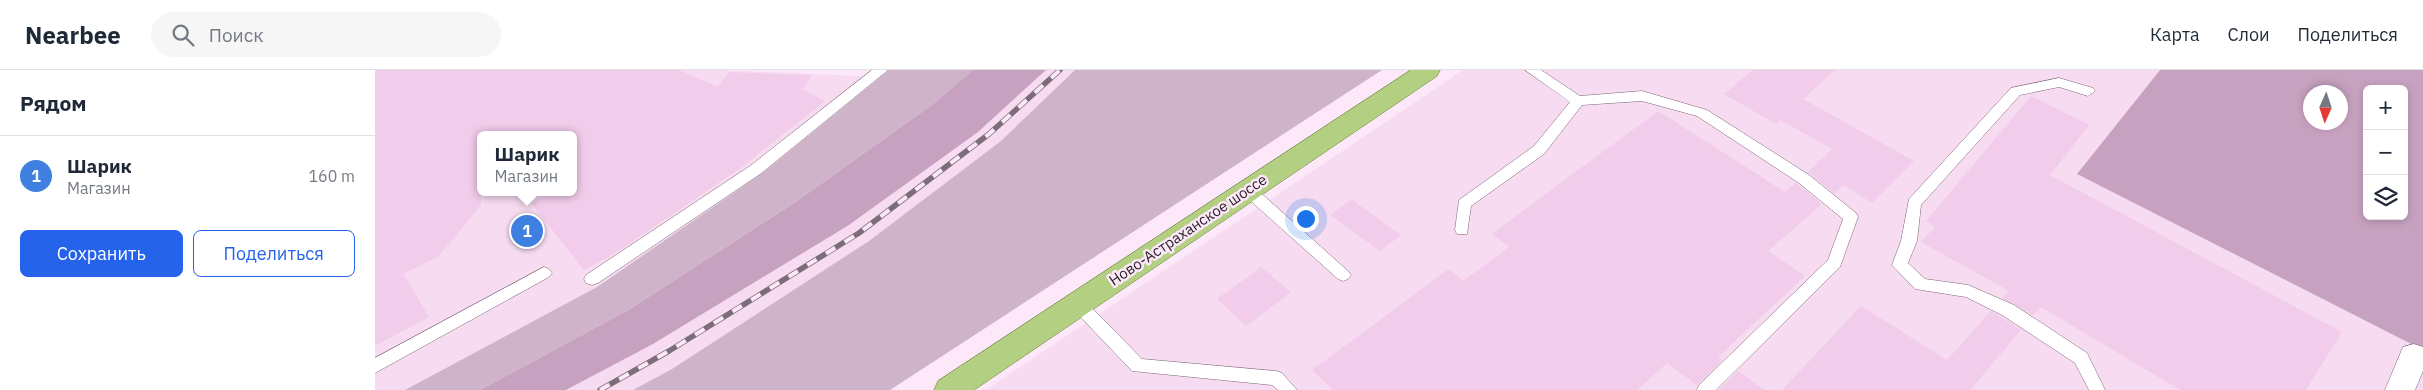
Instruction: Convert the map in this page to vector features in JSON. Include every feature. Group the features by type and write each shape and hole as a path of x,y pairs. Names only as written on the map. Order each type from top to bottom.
{"main road":[{"name":"Ново-Астраханское шоссе","path":"949,390 1428,70"}],"lane":[{"path":"592,279 755,170 881,70"},
{"path":"1532,70 1578,101 1642,96 1702,113 1804,180 1851,216 1835,263 1705,390"},
{"path":"2088,91 2059,82 2016,90 1914,203 1909,241 1900,265 1921,285 1968,291 2008,310 2081,358 2097,390"},
{"path":"1462,230 1464,204 1539,150 1578,101"},
{"path":"1248,190 1302,236 1343,275"},
{"path":"375,366 544,273"},
{"path":"1078,304 1137,366 1277,378 1289,390"}],"shaded area":[{"path":"375,70 721,70 878,77 761,174 597,287 405,390 375,390"},
{"path":"889,70 973,70 933,104 797,201 630,309 480,390 405,390 597,287 761,174"},
{"path":"973,70 1046,70 978,132 849,225 653,344 566,390 480,390 630,309 797,201 933,104"},
{"path":"1046,70 1075,70 1001,141 869,241 672,369 633,390 566,390 653,344 849,225 978,132"},
{"path":"1075,70 1382,70 890,390 633,390 672,369 869,241 1001,141"},
{"path":"1463,70 2160,70 2077,174 2423,350 2423,390 986,390"},
{"path":"2160,70 2423,70 2423,350 2077,174"}],"building":[{"path":"375,70 679,70 718,87 729,72 812,75 803,89 825,101 742,167 614,254 584,270 531,203 544,196 577,196 577,131 477,131 477,196 481,196 481,205 439,256 403,274 429,317 375,346"},
{"path":"1753,70 1835,70 1803,99 1914,161 1872,203 1843,185 1834,193 1808,172 1832,149 1780,120 1776,124 1724,94"},
{"path":"2031,96 2089,125 2050,175 2342,332 2306,390 2180,390 2041,307 2033,315 2002,298 2009,291 1921,242 1935,227 1926,221"},
{"path":"1658,111 1785,192 1796,183 1822,204 1768,251 1805,276 1718,357 1722,360 1697,385 1667,363 1637,390 1333,390 1312,370 1449,269 1463,281 1509,247 1492,234"},
{"path":"1351,199 1401,235 1380,251 1330,215"},
{"path":"1261,267 1291,292 1246,326 1217,299"},
{"path":"1861,306 1947,360 1991,311 2021,330 1970,390 1782,390"},
{"path":"1738,371 1764,390 1719,390"}],"railway":[{"path":"600,390 669,351 859,233 989,134 1060,70"}],"place":[{"name":"Шарик","path":"527,231"}]}
